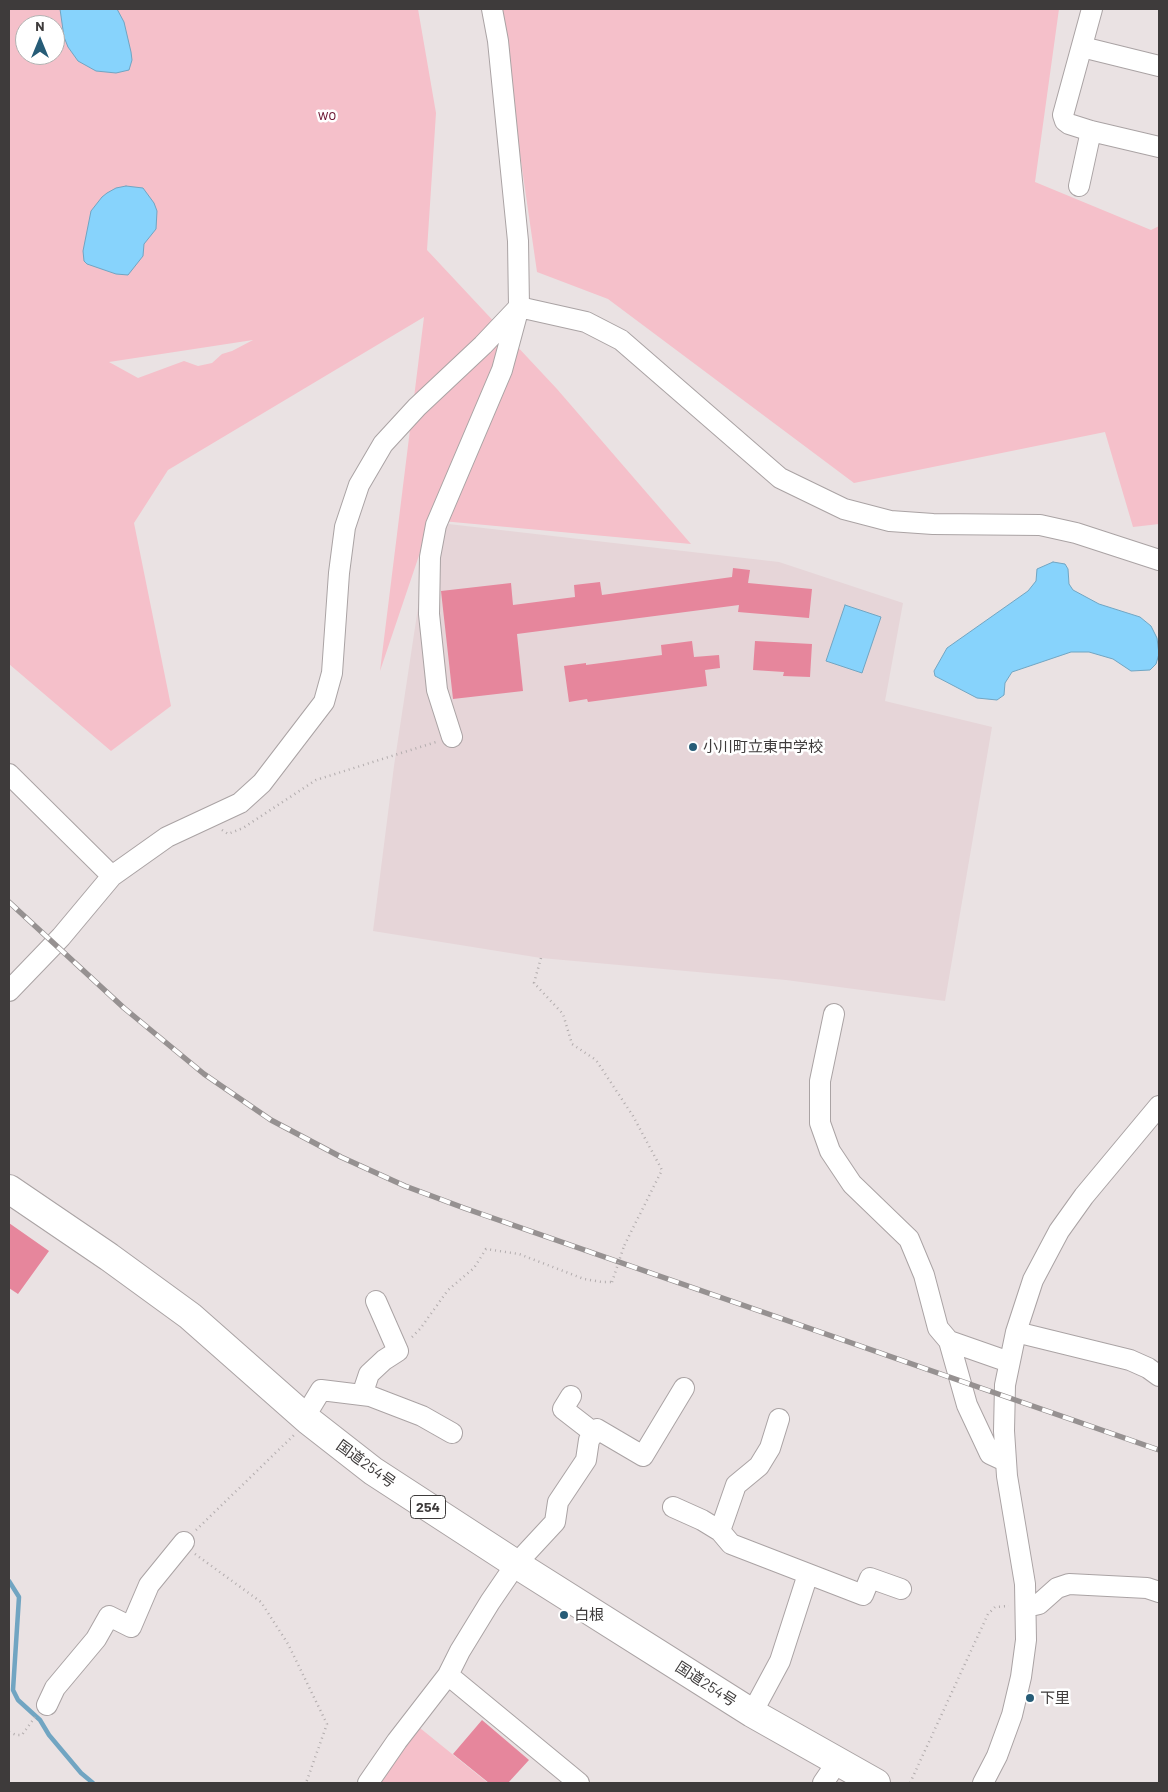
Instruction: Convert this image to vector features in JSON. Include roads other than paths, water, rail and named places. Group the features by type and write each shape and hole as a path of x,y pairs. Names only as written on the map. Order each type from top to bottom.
{"highway":[{"name":"国道254号","path":"9,1189 110,1257 190,1316 306,1420 373,1471 752,1713 876,1783"}],"street":[{"path":"452,737 437,690 429,614 430,557 436,525 502,370 519,307 518,240 498,41 492,9"},
{"path":"1092,9 1063,114 1065,121 1092,131 1159,147"},
{"path":"1082,46 1159,66"},
{"path":"1079,186 1092,131"},
{"path":"519,307 586,322 621,340 780,478 844,509 890,521 933,524 1040,525 1076,532 1159,560"},
{"path":"9,991 61,937 112,876 167,837 240,803 262,782 324,702 332,673 339,573 345,527 359,485 383,444 417,407 483,345 519,307"},
{"path":"9,774 112,876"},
{"path":"834,1014 820,1081 820,1123 830,1151 852,1184 909,1239 924,1275 938,1328 950,1341 1009,1362"},
{"path":"983,1783 1002,1743 1016,1702 1024,1654 1026,1606 1023,1566 1005,1461 1004,1405 1009,1362 1016,1332 1033,1280 1059,1231 1084,1196 1159,1106"},
{"path":"362,1395 369,1374 384,1360 398,1351 376,1301"},
{"path":"1016,1332 1130,1360 1148,1368 1159,1376"},
{"path":"950,1341 967,1405 990,1454 1005,1461"},
{"path":"368,1783 397,1741 448,1675 464,1643 516,1564 555,1522 558,1502 586,1460 589,1440 597,1429 643,1456 684,1388"},
{"path":"306,1420 321,1390 370,1396 422,1416 452,1433"},
{"path":"571,1396 563,1409 594,1433"},
{"path":"720,1531 736,1485 760,1466 770,1448 779,1419"},
{"path":"672,1507 702,1520 720,1531 731,1544 863,1594 870,1578 901,1589"},
{"path":"40,1712 55,1688 96,1639 109,1616 131,1627 149,1585 184,1542"},
{"path":"752,1713 780,1661 808,1574"},
{"path":"1026,1606 1039,1604 1057,1588 1070,1584 1147,1588 1159,1592"},
{"path":"448,1675 579,1783"},
{"path":"823,1783 838,1761"}],"water":[{"path":"60,9 117,9 124,22 131,52 132,60 129,70 116,73 96,71 78,61 65,40 65,15 61,15"},
{"path":"126,186 143,188 154,203 157,211 156,229 144,244 143,256 128,275 116,274 87,264 84,261 83,251 91,211 107,193 116,188"},
{"path":"1053,562 1065,564 1068,569 1069,584 1073,590 1099,604 1140,617 1151,626 1157,638 1159,654 1156,664 1150,670 1131,671 1113,659 1089,652 1071,652 1012,672 1005,683 1004,695 997,700 977,698 935,676 934,671 947,648 1028,591 1036,581 1037,569"},
{"path":"845,605 881,617 862,673 826,661"}],"waterway":[{"path":"9,1581 19,1597 13,1690 18,1700 40,1720 49,1735 81,1773 93,1783"}],"railway":[{"path":"9,902 124,1008 204,1074 271,1120 341,1157 405,1186 464,1208 1159,1450"}],"place":[{"name":"小川町立東中学校","path":"693,747"},
{"name":"白根","path":"564,1615"},
{"name":"下里","path":"1030,1698"}],"park label":[{"name":"wo","path":"327,115"}]}
